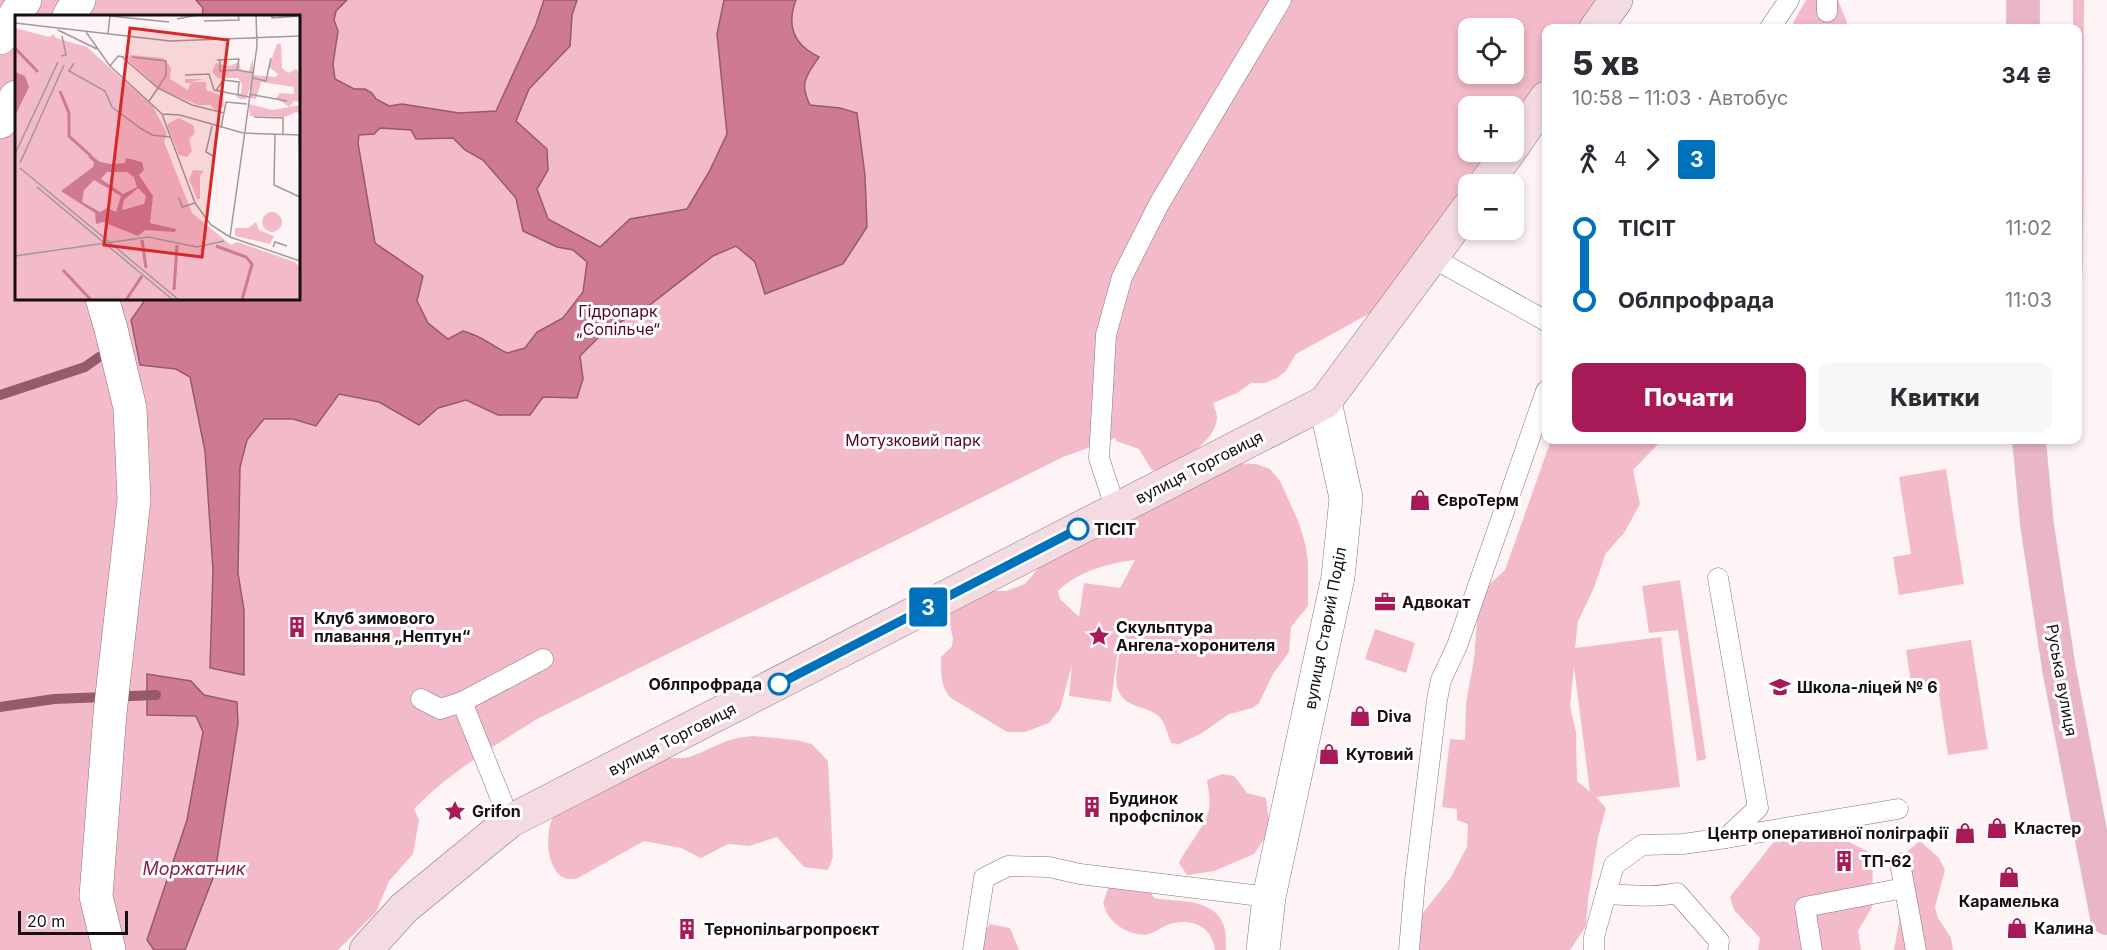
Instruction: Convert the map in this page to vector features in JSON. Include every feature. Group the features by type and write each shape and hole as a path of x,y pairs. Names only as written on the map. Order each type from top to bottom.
{"main road":[{"path":"1599,24 1616,0"},
{"path":"2023,0 2023,24"},
{"path":"1524,130 1542,104"},
{"path":"1325,402 1458,222"},
{"name":"вулиця Торговиця","path":"366,950 404,908 510,821 1325,402"},
{"name":"Руська вулиця","path":"2029,444 2037,525 2059,669 2107,918"}],"street":[{"path":"15,15 25,0"},
{"path":"45,0 47,15"},
{"path":"70,15 79,0"},
{"path":"0,38 15,15"},
{"path":"0,122 15,99"},
{"path":"103,300 130,408 134,500 110,713 96,896 109,950"},
{"name":"вулиця Старий Поділ","path":"1263,950 1269,897 1338,577 1346,498 1325,402"}],"lane":[{"path":"1116,510 1099,458 1106,335 1122,277 1159,204 1281,0"},
{"path":"1773,24 1789,0"},
{"path":"1433,258 1542,319"},
{"path":"1409,950 1415,881 1441,680 1457,646 1542,402"},
{"path":"1718,578 1758,808 1726,838"},
{"path":"421,699 440,709 462,702 543,659"},
{"path":"462,702 510,821"},
{"path":"1594,950 1594,937 1614,865 1642,845 1683,844 1726,838 1898,809"},
{"path":"1900,863 1916,950"},
{"path":"973,950 984,878 1008,866 1049,867 1080,874 1269,897"},
{"path":"1812,950 1805,908 1904,888"},
{"path":"1606,894 1654,896 1677,893 1719,941 1718,950"}],"green space":[{"name":"Гідропарк „Сопільче“","path":"0,0 1609,0 1592,24 1542,24 1542,120 1524,143 1524,96 1458,96 1458,162 1509,162 1499,174 1458,174 1458,224 1383,306 1296,354 1286,371 1277,378 1265,383 1251,383 1237,393 1213,403 1217,415 1215,427 1195,450 1158,472 1151,469 1139,449 1116,441 1115,438 1063,457 537,719 457,772 414,809 419,820 413,854 389,881 376,912 338,950 0,950"},
{"path":"1806,0 1838,0 1847,24 1793,24"},
{"path":"2073,0 2084,0 2082,286 2082,24 2073,24"},
{"path":"1550,444 1658,444 1633,470 1640,504 1624,533 1606,553 1593,590 1578,621 1575,648 1661,637 1680,787 1596,797 1606,808 1598,837 1586,926 1570,950 1419,950 1416,922 1451,877 1467,847 1468,824 1457,820 1457,809 1442,807 1450,739 1465,740 1466,703 1474,659 1479,594 1505,570","holes":["1574,667 1590,792 1577,781 1576,732 1570,706"]},
{"path":"1233,463 1256,464 1270,469 1280,481 1299,523 1306,547 1308,606 1291,627 1289,652 1273,674 1259,703 1253,708 1229,714 1202,733 1179,744 1171,743 1162,720 1156,714 1127,702 1119,693 1116,680 1120,635 1111,702 1069,696 1072,665 1060,709 1049,723 1025,732 1007,732 947,694 942,679 941,657 952,646 953,639 947,609 990,591 1006,591 1025,584 1047,558 1129,524 1141,514","holes":["1135,560 1120,588 1084,583 1079,617 1060,599 1058,591 1084,574 1114,563"]},
{"path":"1946,469 1964,584 1899,595 1893,557 1911,554 1899,477"},
{"path":"1680,580 1706,759 1697,761 1678,630 1649,633 1642,586"},
{"path":"1375,629 1415,643 1406,673 1365,659"},
{"path":"1971,640 1988,749 1948,755 1938,687 1912,690 1906,650"},
{"path":"753,736 796,740 812,744 828,761 833,857 828,870 804,867 777,837 749,846 728,844 701,858 681,848 644,841 578,878 567,878 558,873 552,864 549,852 550,827 553,816 572,799 637,759 643,757 685,758 728,741"},
{"path":"1222,774 1234,776 1247,793 1266,798 1269,821 1265,838 1254,854 1214,871 1187,875 1179,863 1207,815 1210,802 1207,780"},
{"path":"1810,831 1831,833 1873,854 1872,907 1858,931 1861,950 1758,950 1760,938 1734,910 1730,897 1776,839"},
{"path":"1920,841 1939,858 1945,870 1935,907 1938,918 1951,938 1953,950 1894,950 1899,922 1894,856 1905,853"},
{"path":"1110,883 1148,887 1154,898 1195,903 1213,910 1224,926 1226,950 1215,950 1210,935 1193,923 1178,922 1144,935 1123,929 1114,923 1103,903"},
{"path":"990,924 1010,928 1019,950 982,950 984,933"}],"water":[{"path":"196,0 347,0 336,11 334,20 338,31 333,64 335,79 354,89 365,89 376,99 389,106 402,104 459,113 496,111 536,24 544,0 577,0 572,15 570,46 529,89 516,121 547,149 548,170 537,189 548,219 600,247 630,219 687,209 709,172 727,134 717,34 724,0 796,0 792,18 794,34 803,47 819,57 805,85 810,105 840,108 857,113 865,176 867,227 843,264 765,294 755,262 736,246 713,256 647,307 606,330 580,356 583,379 577,398 543,397 530,415 498,415 466,400 438,408 419,425 379,402 339,394 316,426 293,419 264,419 247,440 240,467 238,573 244,610 244,675 210,668 213,570 205,451 190,377 176,369 140,365 131,320 144,300 300,300 300,15 202,15 203,8","holes":["380,128 411,130 416,139 453,138 465,150 483,160 516,198 523,231 557,247 573,250 587,262 583,292 563,318 537,332 525,348 507,353 463,331 448,339 428,323 417,301 423,276 375,243 358,143 359,135 374,134"]},
{"name":"Моржатник","path":"147,674 191,681 204,695 237,702 238,723 215,873 185,950 154,950 147,940 187,820 203,732 196,716 147,715"}],"waterway":[{"path":"0,395 85,367 99,357"},
{"path":"0,707 54,699 156,695"}],"bus line":[{"name":"3","path":"779,684 1078,529"}],"place":[{"name":"ЄвроТерм","path":"1420,500"},
{"name":"ТІСІТ","path":"1078,529"},
{"name":"Адвокат","path":"1385,602"},
{"name":"Клуб зимового плавання „Нептун“","path":"297,627"},
{"name":"Скульптура Ангела-хоронителя","path":"1099,636"},
{"name":"Облпрофрада","path":"779,684"},
{"name":"Школа-ліцей № 6","path":"1780,687"},
{"name":"Diva","path":"1360,716"},
{"name":"Кутовий","path":"1329,754"},
{"name":"Будинок профспілок","path":"1092,807"},
{"name":"Grifon","path":"455,811"},
{"name":"Кластер","path":"1997,828"},
{"name":"Центр оперативної поліграфії","path":"1965,833"},
{"name":"ТП-62","path":"1844,861"},
{"name":"Карамелька","path":"2009,877"},
{"name":"Калина","path":"2017,928"},
{"name":"Тернопільагропроєкт","path":"687,929"}],"park label":[{"name":"Мотузковий парк","path":"913,440"}]}
